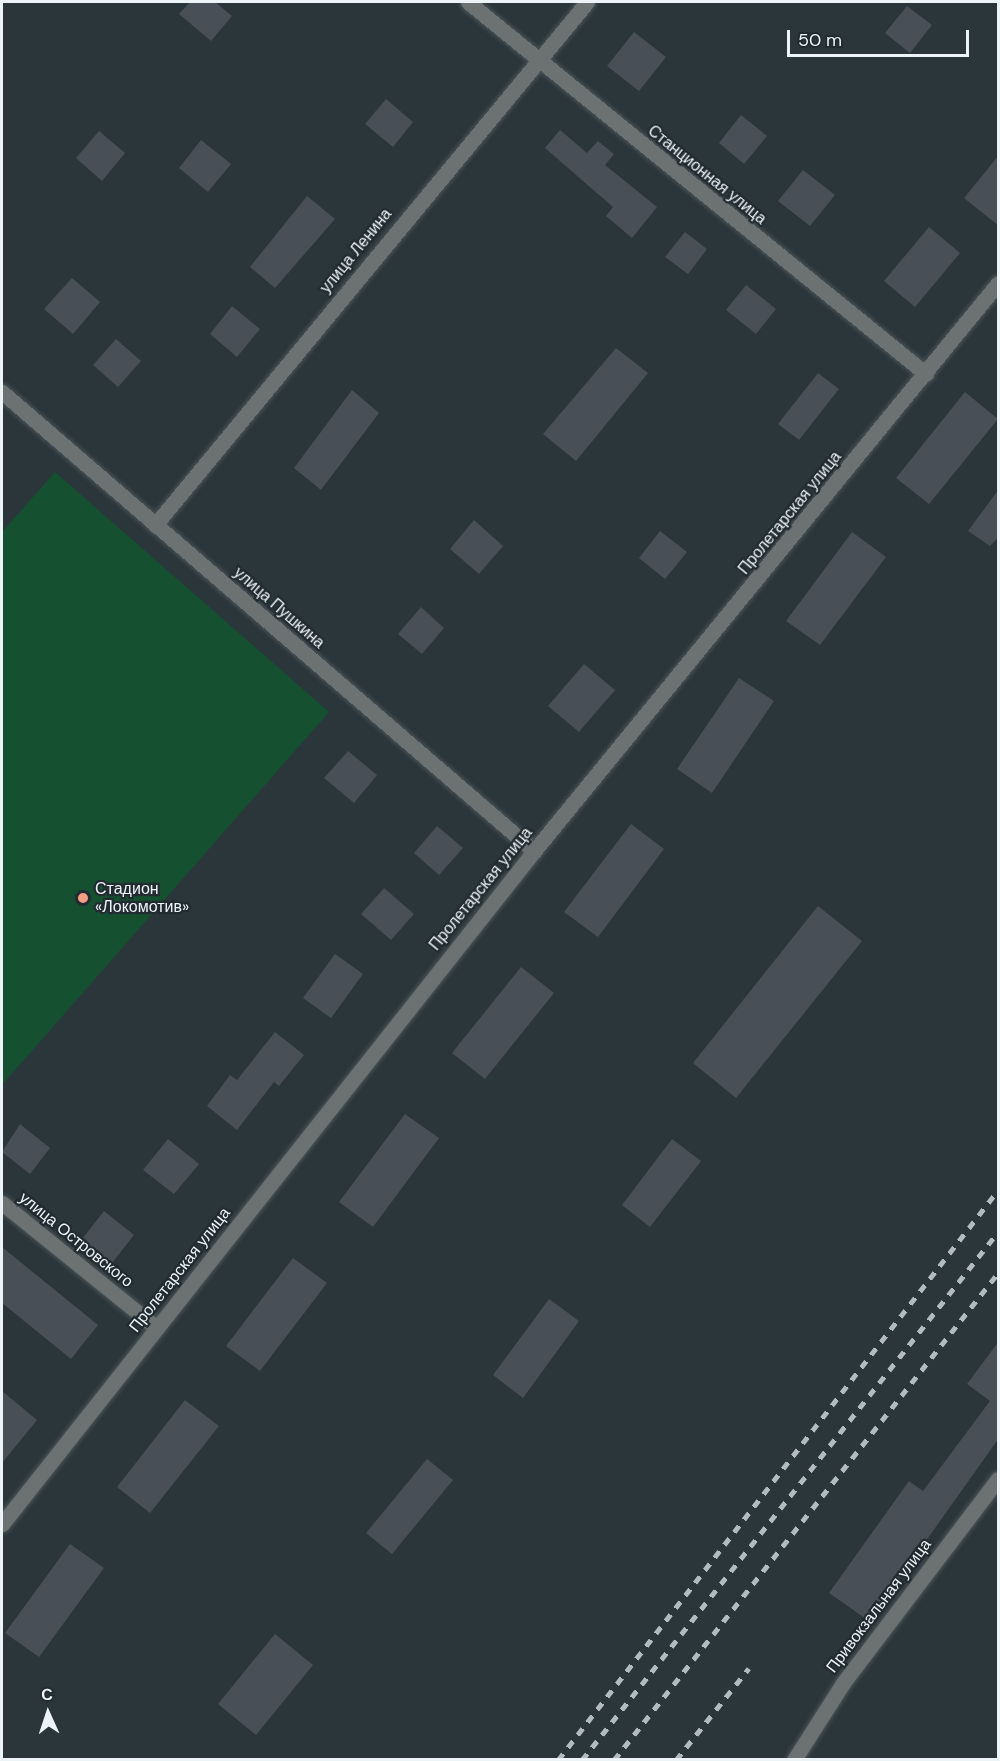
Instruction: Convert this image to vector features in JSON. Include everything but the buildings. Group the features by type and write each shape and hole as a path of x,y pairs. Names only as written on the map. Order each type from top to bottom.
{"street":[{"name":"Станционная улица","path":"468,2 535,60 926,374"},
{"name":"улица Ленина","path":"155,525 535,60 587,2"},
{"name":"Пролетарская улица","path":"2,1524 534,851 999,284"},
{"name":"улица Пушкина","path":"2,392 534,851"},
{"name":"улица Островского","path":"2,1203 157,1328"},
{"name":"Привокзальная улица","path":"794,1760 843,1683 999,1479"}],"green space":[{"name":"Стадион «Локомотив»","path":"55,472 329,712 2,1085 2,532"}],"railway":[{"path":"558,1760 998,1190"},
{"path":"582,1760 998,1232"},
{"path":"614,1760 998,1273"},
{"path":"676,1760 749,1668"}],"place":[{"name":"Стадион «Локомотив»","path":"83,898"}]}
